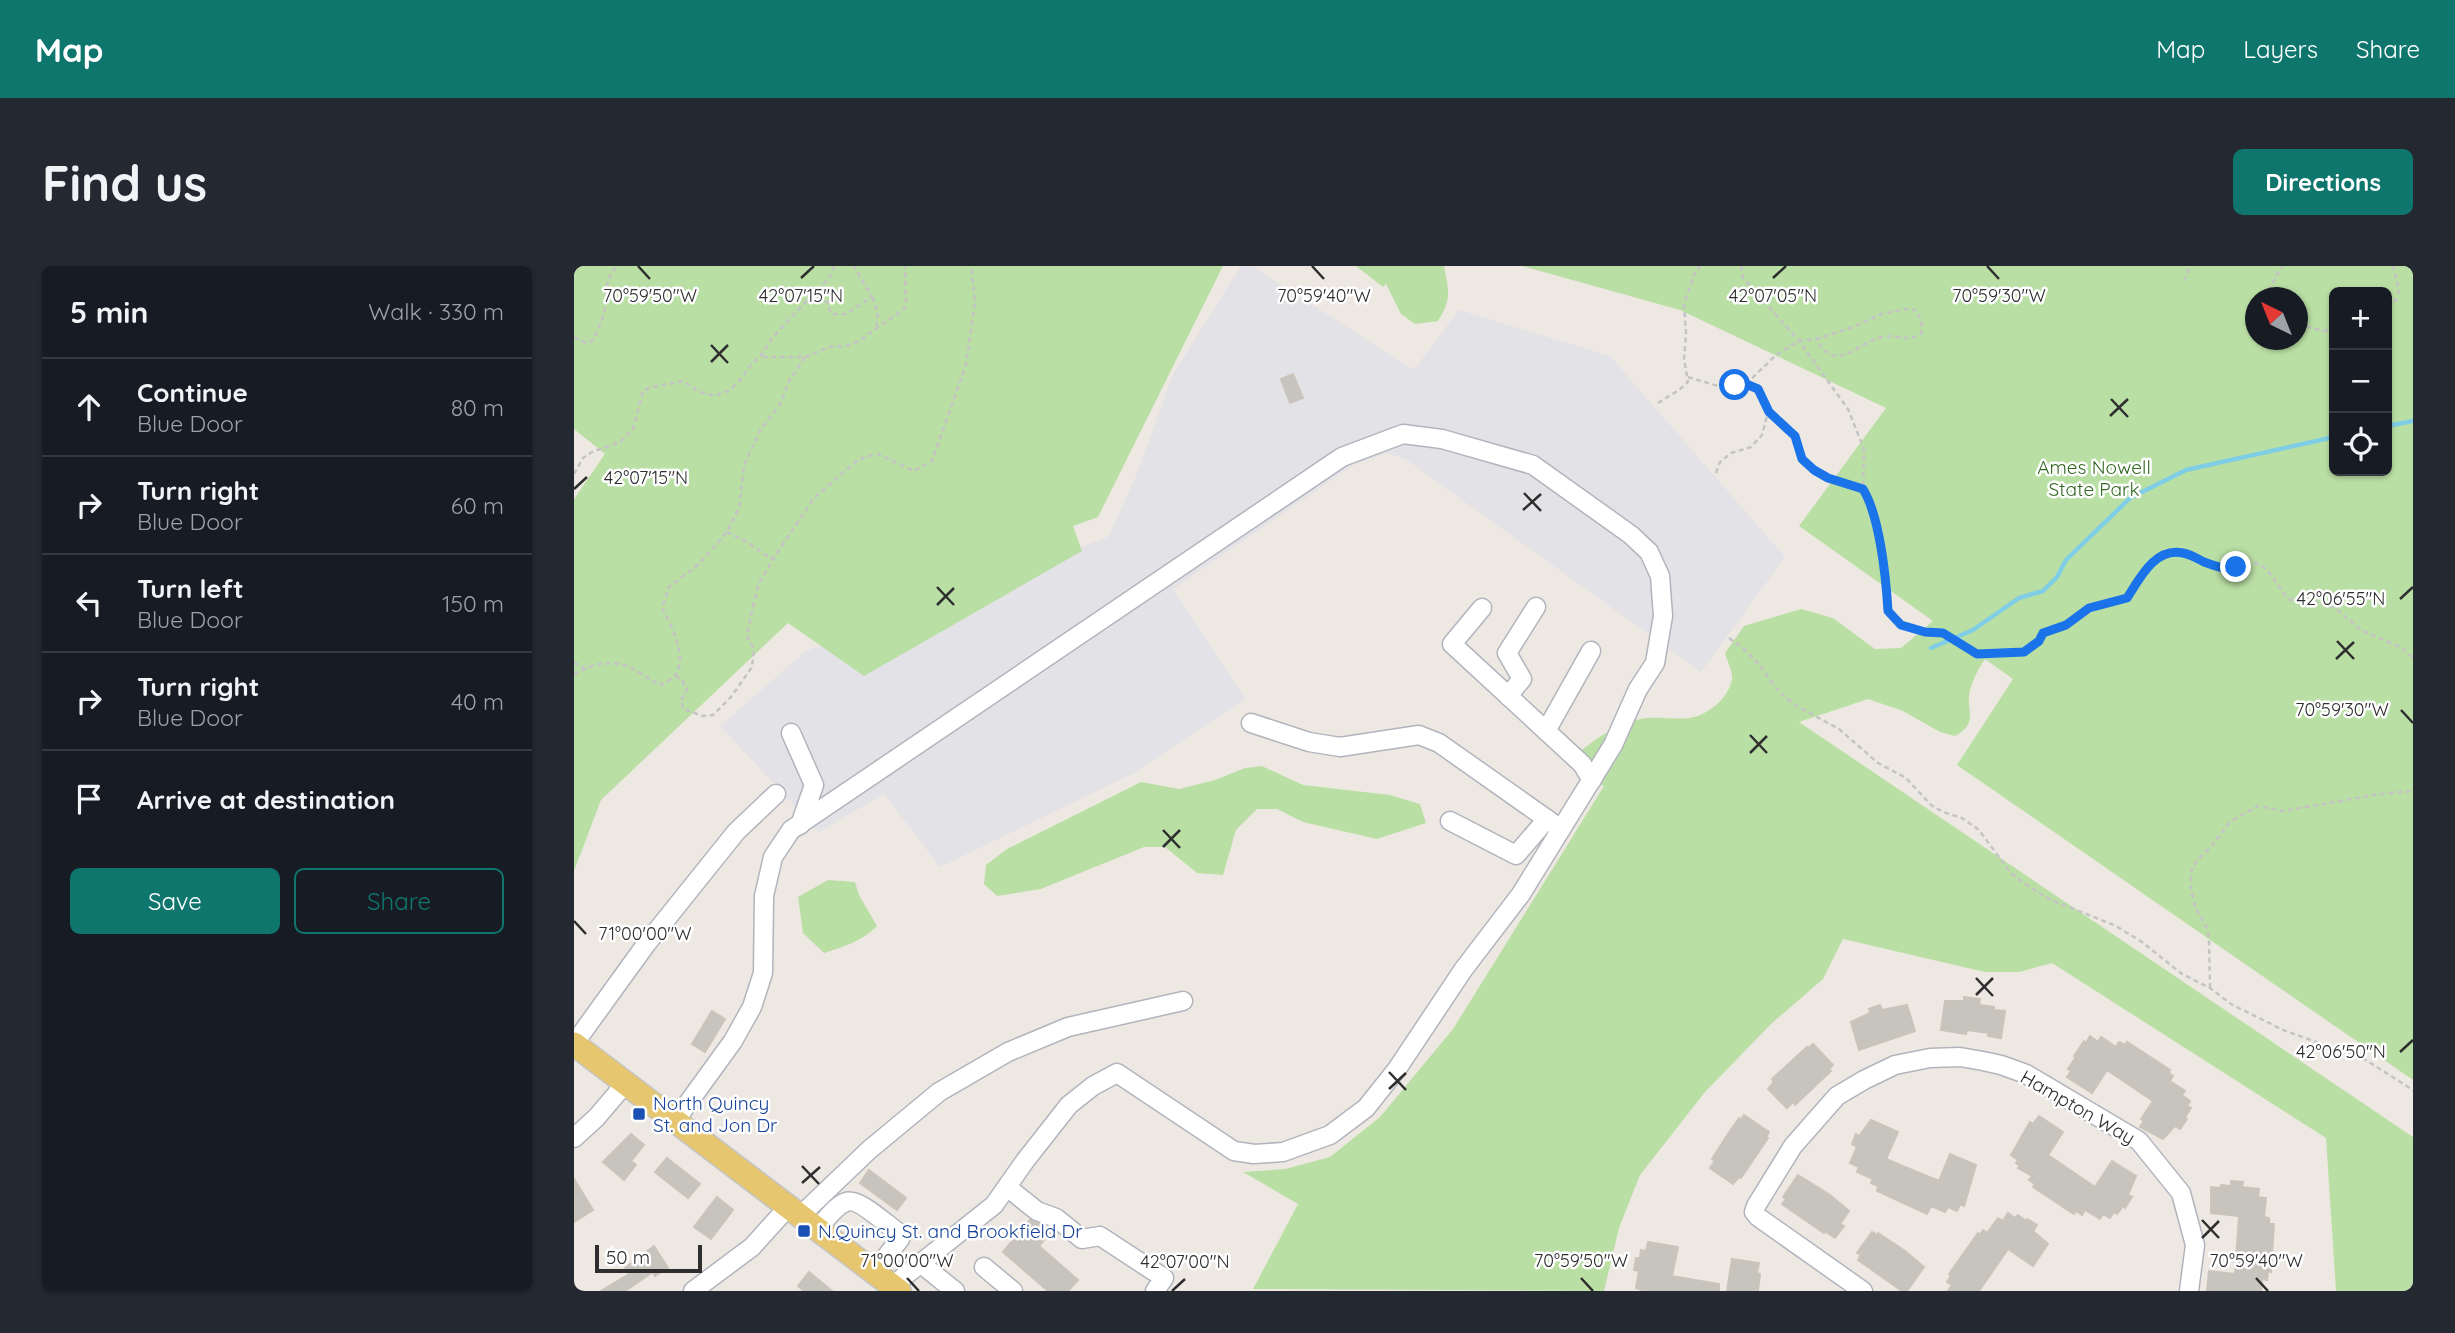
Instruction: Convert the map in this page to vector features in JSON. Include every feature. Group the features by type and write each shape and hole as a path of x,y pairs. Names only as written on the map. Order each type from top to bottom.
{"main road":[{"path":"574,1044 888,1283"}],"street":[{"path":"675,1121 733,1041 752,1007 763,973 764,897 773,857 791,830 1342,457 1403,434 1442,439 1533,465 1631,535 1649,552 1660,576 1663,616 1655,663 1638,689 1613,746 1592,780 1554,824 1516,855 1450,821"},
{"path":"1508,696 1522,679 1507,653 1536,607"},
{"path":"1482,608 1452,644 1582,764 1592,780"},
{"path":"1546,731 1591,651"},
{"path":"1251,723 1309,742 1340,747 1419,735 1439,743 1554,824"},
{"path":"791,733 814,785 800,825"},
{"path":"574,1044 647,943 728,842 776,794"},
{"path":"888,1283 920,1263 994,1205 1069,1105 1093,1086 1117,1073 1234,1151 1254,1154 1283,1152 1330,1135 1366,1108 1397,1069 1463,970 1521,894 1554,824"},
{"path":"693,1291 752,1247 802,1217 870,1150 939,1092 1008,1052 1068,1027 1183,1001"},
{"name":"Hampton Way","path":"1863,1291 1754,1212 1756,1206 1793,1146 1837,1096 1895,1065 1960,1057 2026,1074 2139,1142 2181,1193 2195,1245 2189,1291"},
{"path":"574,1138 596,1118 625,1084"},
{"path":"1007,1187 1037,1211 1056,1218 1082,1239 1100,1236 1164,1278 1155,1291"},
{"path":"802,1217 848,1201 856,1202 898,1232 900,1239 888,1283"},
{"path":"920,1263 955,1291"},
{"path":"984,1267 1013,1291"}],"path":[{"path":"574,337 586,343 592,341 604,315 604,294 609,278 617,266"},
{"path":"574,474 583,458 620,442 633,429 643,391 684,381 696,392 704,395 721,393 734,387 748,364 760,357 773,337 828,280 834,266"},
{"path":"854,266 878,313 876,329"},
{"path":"760,357 805,356 859,341 906,305 905,266"},
{"path":"675,676 682,680 687,690 681,700 683,709 703,716 713,715 731,697 752,667 754,650 747,635 759,583 814,498 859,459 878,454 914,471 932,461 966,365 975,302 971,266"},
{"path":"1658,403 1688,382 1684,359 1684,304 1700,266"},
{"path":"1741,266 1743,278 1799,341 1848,409 1864,449 1863,489 1868,496 1878,539 1888,611 1901,625 1925,632 1943,633 1977,654 2024,652 2039,641 2043,633 2066,625 2089,608 2127,598 2143,572 2162,555 2183,552 2227,569 2247,561 2258,564 2274,578 2281,592 2290,600 2306,599 2335,608 2361,629 2402,648 2413,658"},
{"path":"2184,281 2190,266"},
{"path":"2270,287 2282,266"},
{"path":"2392,303 2399,290 2393,266"},
{"path":"811,296 827,302 831,314 846,314 872,297"},
{"path":"1746,384 1776,355 1799,341 1816,339 1895,311 1914,310 1922,321 1921,334 1912,339 1883,336 1845,355 1831,355 1821,348 1816,339"},
{"path":"2308,327 2329,330"},
{"path":"574,675 584,667 609,663 629,667 650,681 662,685 675,676 679,651 671,625 662,608 669,587 699,564 727,532 739,508 744,465 761,429 781,403 789,381 805,356"},
{"path":"1688,377 1718,386 1746,384 1758,389 1769,412 1795,436 1802,459 1828,478 1863,489"},
{"path":"1716,473 1720,462 1731,453 1751,447 1762,435 1769,412"},
{"path":"727,532 773,559"},
{"path":"1729,638 1744,648 1779,692 1795,705 1839,729 1878,763 1906,778 1931,805 1962,818 1979,830 2010,872 2024,883 2049,899 2116,926 2142,942 2182,974 2210,988 2231,1004 2283,1030 2364,1059 2413,1090"},
{"path":"574,663 584,667"},
{"path":"2210,988 2210,940 2207,928 2195,907 2191,872 2197,860 2230,822 2258,806 2283,811 2413,791"}],"shaded area":[{"path":"1241,266 1252,266 1414,370 1459,310 1610,356 1785,557 1701,672 1404,458 1386,453 1353,465 1173,589 1246,699 1136,772 940,867 884,794 819,832 720,726 806,651 1108,537 1136,477 1173,374"}],"green space":[{"path":"574,266 1223,266 1098,517 1073,526 1082,551 864,676 788,623 601,800 574,871 574,499 605,454 574,429"},
{"path":"1356,266 1444,266 1448,300 1443,313 1438,321 1415,324 1401,314 1386,284 1383,287"},
{"name":"Ames Nowell State Park","path":"1522,266 2413,266 2413,1080 1957,765 2013,679 1985,659 1970,690 1969,721 1963,731 1955,736 1940,732 1903,711 1868,699 1799,722 2413,1137 2413,1291 2336,1291 2326,1138 2052,963 2019,972 1985,972 1843,939 1823,979 1771,1024 1705,1092 1640,1175 1619,1228 1604,1291 1253,1289 1298,1204 1243,1172 1285,1169 1330,1157 1380,1117 1453,1029 1604,786 1581,778 1575,756 1605,733 1632,721 1647,718 1690,718 1710,709 1722,699 1730,686 1732,673 1725,653 1744,626 1801,609 1833,618 1875,649 1901,648 1933,621 1799,526 1886,408 1680,310"},
{"path":"1262,766 1303,785 1390,795 1420,804 1426,823 1377,839 1303,822 1277,809 1257,809 1236,830 1223,875 1197,873 1165,847 1144,847 1041,889 997,896 984,884 986,865 1007,849 1141,782 1179,789 1215,780 1245,768"},
{"path":"828,880 855,882 859,895 877,926 859,940 824,953 803,933 798,897"}],"building":[{"path":"1293,374 1303,398 1290,403 1281,379"},
{"path":"1964,997 1980,999 1979,1005 2005,1011 2001,1038 1988,1036 1989,1033 1967,1030 1966,1034 1941,1030 1945,1001 1964,1001"},
{"path":"1880,1005 1882,1010 1907,1005 1915,1031 1859,1050 1851,1022 1870,1013 1869,1009"},
{"path":"712,1011 725,1019 705,1052 692,1044"},
{"path":"2090,1036 2098,1042 2101,1037 2116,1047 2119,1042 2125,1045 2127,1042 2170,1070 2168,1072 2173,1076 2170,1081 2185,1091 2182,1095 2190,1101 2187,1106 2191,1108 2180,1129 2175,1126 2163,1139 2140,1127 2144,1121 2141,1119 2153,1101 2107,1070 2092,1093 2067,1077 2071,1071 2068,1069 2076,1057 2074,1056"},
{"path":"1813,1044 1833,1065 1829,1069 1831,1071 1795,1105 1793,1102 1787,1108 1768,1089 1774,1082 1772,1079"},
{"path":"1744,1115 1769,1132 1766,1137 1768,1138 1741,1178 1733,1184 1710,1168 1715,1161 1712,1159 1728,1134"},
{"path":"2039,1116 2063,1132 2048,1155 2095,1187 2112,1161 2136,1176 2128,1195 2132,1197 2125,1208 2123,1206 2117,1214 2114,1212 2110,1218 2103,1214 2100,1219 2085,1210 2082,1215 2076,1211 2074,1214 2033,1187 2035,1184 2029,1180 2032,1176 2018,1168 2018,1160 2011,1155 2030,1122 2033,1124"},
{"path":"1871,1120 1898,1132 1886,1159 1939,1181 1950,1154 1976,1165 1964,1206 1960,1204 1957,1211 1948,1207 1945,1212 1931,1206 1927,1214 1877,1191 1878,1186 1871,1183 1873,1179 1857,1172 1859,1167 1850,1163 1857,1147 1852,1144 1856,1134 1859,1136"},
{"path":"631,1134 644,1145 631,1161 636,1165 624,1180 603,1162"},
{"path":"667,1158 700,1184 688,1198 655,1172"},
{"path":"869,1170 906,1198 897,1210 860,1183"},
{"path":"1798,1175 1830,1195 1849,1211 1840,1224 1844,1226 1835,1238 1782,1204 1786,1199 1783,1197"},
{"path":"574,1179 593,1210 574,1222"},
{"path":"2231,1181 2243,1182 2242,1187 2259,1189 2258,1197 2266,1198 2264,1217 2269,1218 2269,1224 2274,1224 2271,1272 2268,1271 2267,1280 2262,1279 2261,1291 2207,1291 2209,1271 2235,1274 2239,1216 2211,1213 2211,1187 2231,1186"},
{"path":"717,1197 733,1210 711,1239 694,1227"},
{"path":"2008,1213 2037,1225 2033,1231 2048,1244 2033,1266 2008,1249 1979,1291 1948,1291 1952,1285 1947,1282 1951,1276 1949,1274 1978,1233 1980,1235 1983,1230 1987,1233 1998,1218 2003,1221"},
{"path":"1030,1220 1050,1233 1039,1246 1078,1280 1068,1291 1048,1291 1003,1252"},
{"path":"1872,1232 1877,1235 1878,1233 1905,1251 1924,1267 1907,1291 1902,1291 1858,1260 1861,1255 1857,1253"},
{"path":"1648,1242 1678,1247 1672,1276 1719,1284 1719,1291 1645,1291 1636,1288 1639,1271 1634,1270 1636,1258 1640,1258 1641,1250 1646,1251"},
{"path":"654,1246 668,1268 655,1276 653,1272 625,1291 601,1291 629,1274 625,1268"},
{"path":"1732,1259 1759,1263 1758,1291 1727,1291"},
{"path":"809,1272 832,1291 804,1291 798,1286"}],"waterway":[{"path":"2392,425 2413,421"},
{"path":"1931,648 1973,630 2019,598 2043,591 2057,577 2066,560 2130,498 2186,470 2329,438"}],"place":[{"name":"North Quincy St. and Jon Dr","path":"639,1114"},
{"name":"N.Quincy St. and Brookfield Dr","path":"804,1231"}],"route":[{"path":"1735,385 1746,384 1758,389 1769,412 1795,436 1802,459 1814,470 1828,478 1856,485 1868,496 1885,575 1888,611 1893,619 1911,629 1943,633 1977,654 2024,652 2039,641 2043,633 2066,625 2089,608 2117,603 2127,598 2143,572 2162,555 2183,552 2212,565 2227,569 2236,567"}]}
